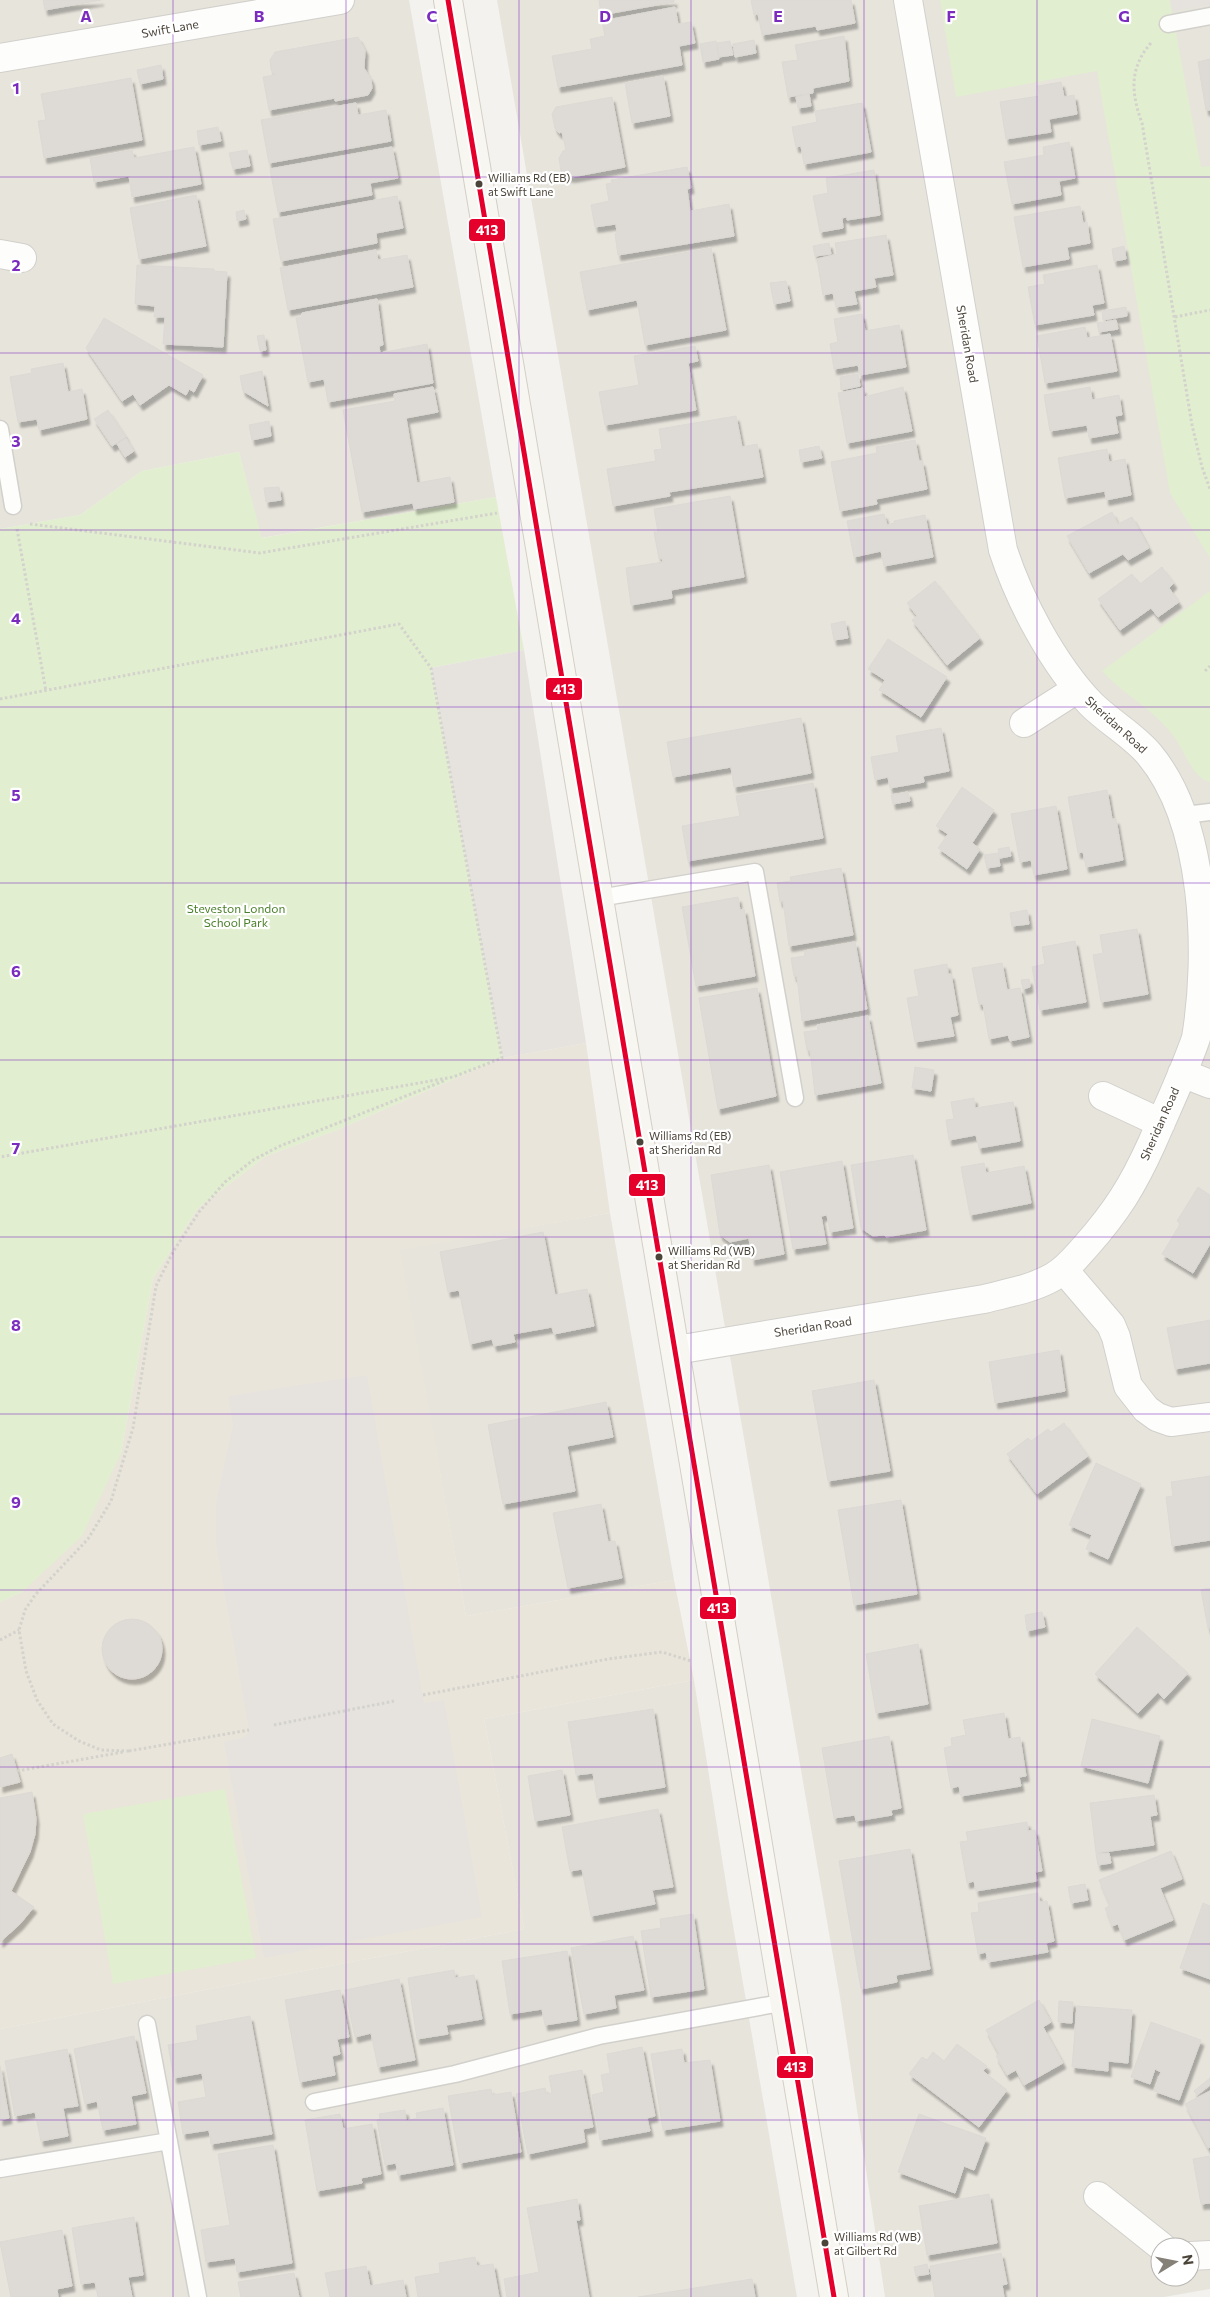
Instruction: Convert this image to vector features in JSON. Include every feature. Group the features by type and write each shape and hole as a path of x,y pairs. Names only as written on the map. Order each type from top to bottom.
{"street":[{"name":"Swift Lane","path":"0,58 340,0"},
{"path":"448,0 786,2002 834,2297"},
{"name":"Sheridan Road","path":"676,1350 984,1299 1039,1284 1064,1270 1120,1205 1140,1169 1182,1073 1196,1037 1202,1013 1208,965 1198,813 1168,781 1147,752 1092,706 1077,689 1027,608 1003,550 908,0"},
{"path":"1024,723 1077,689"},
{"path":"1182,1073 1210,1084"},
{"path":"1103,1096 1161,1123"},
{"path":"1064,1270 1111,1325 1116,1337 1128,1386 1146,1409 1157,1417 1171,1422 1210,1417"},
{"path":"1098,2196 1150,2237"}],"lane":[{"path":"1168,24 1210,16"},
{"path":"0,429 14,514"},
{"path":"599,898 755,872 795,1098"},
{"path":"314,2102 455,2074 599,2036 786,2002"},
{"path":"148,2024 198,2297"},
{"path":"0,2169 169,2140"}],"path":[{"path":"1168,24 1166,30 1145,50 1136,65 1132,79 1135,104 1142,123 1192,425 1202,467 1210,489"},
{"path":"1175,317 1210,310"},
{"path":"46,691 14,514 260,552 497,513"},
{"path":"0,699 399,624 431,668 502,1058 280,1146 252,1160 225,1182 199,1212 173,1252 156,1286 133,1428 112,1501 88,1539 35,1595 25,1610 19,1630 26,1671 37,1700 53,1724 79,1741 101,1750 129,1751"},
{"path":"1205,671 1210,666"},
{"path":"0,1157 454,1078"},
{"path":"0,1640 19,1630"},
{"path":"423,1695 608,1659 662,1652 691,1661"},
{"path":"274,1725 394,1701"},
{"path":"17,1771 249,1730"}],"shaded area":[{"path":"0,0 409,0 496,497 261,538 239,452 142,471 80,515 0,529"},
{"path":"497,0 1210,0 1210,2289 1164,2297 885,2297 841,2003"},
{"path":"1170,0 1210,0 1210,5 1172,12"},
{"path":"524,650 586,1043 502,1058 431,668"},
{"path":"586,1043 610,1213 400,1250 466,1616 674,1580 694,1680 484,1719 524,1929 0,2029 0,1602 22,1592 121,1453 153,1278 198,1208 266,1156 337,1130 502,1058"},
{"path":"610,1213 674,1580 466,1616 399,1249"},
{"path":"367,1375 424,1703 444,1700 482,1917 264,1958 224,1742 246,1737 249,1730 216,1544 216,1503 233,1425 228,1396"},
{"path":"694,1680 728,1896 797,2297 0,2297 0,2029 524,1929 484,1719"}],"green space":[{"path":"940,0 1210,0 1210,5 1172,12 1201,167 1210,166 1210,558 1170,493 1097,71 956,97"},
{"name":"Steveston London School Park","path":"239,452 262,538 496,497 524,650 431,668 502,1058 337,1130 266,1156 198,1208 153,1278 121,1453 82,1536 22,1592 0,1602 0,529 80,515 142,471"},
{"path":"1210,591 1210,782 1203,779 1193,769 1177,741 1165,726 1102,671"},
{"path":"225,1789 256,1958 113,1984 83,1814"}],"building":[{"path":"43,0 101,0 45,10"},
{"path":"599,0 674,0 674,2 601,15"},
{"path":"751,0 851,0 855,23 817,30 816,26 762,35 758,14 754,15"},
{"path":"675,7 678,24 691,22 695,43 679,46 682,65 558,87 552,56 592,49 590,39 605,36 602,21"},
{"path":"844,36 849,81 813,88 813,93 788,97 782,62 798,60 795,45"},
{"path":"358,37 365,50 364,68 371,79 372,88 368,95 335,101 335,98 269,110 263,77 275,75 271,70 270,60 275,52"},
{"path":"754,40 756,53 735,57 733,44"},
{"path":"716,41 719,59 703,62 700,44"},
{"path":"730,41 733,55 719,57 717,43"},
{"path":"1210,59 1210,110 1206,110 1198,62"},
{"path":"161,65 163,79 140,84 137,70"},
{"path":"663,76 670,116 632,123 625,83"},
{"path":"131,78 142,140 44,158 38,121 46,120 41,94"},
{"path":"1061,82 1064,97 1074,95 1077,114 1049,119 1051,132 1006,139 1000,102 1039,96 1038,86"},
{"path":"809,94 811,106 798,108 796,97"},
{"path":"612,97 625,167 572,177 567,176 561,171 559,158 563,151 566,150 562,132 559,133 555,128 552,114 556,107"},
{"path":"356,103 358,115 386,110 391,141 269,163 261,120"},
{"path":"862,103 871,152 804,164 801,146 796,147 792,127 817,122 815,111"},
{"path":"218,127 221,141 199,145 197,131"},
{"path":"1069,142 1075,178 1059,181 1061,195 1012,204 1004,162 1044,155 1043,147"},
{"path":"194,147 201,184 132,197 129,176 94,182 90,158 132,150 134,158"},
{"path":"392,147 398,178 370,183 372,195 278,212 270,169"},
{"path":"247,150 250,166 233,169 229,153"},
{"path":"687,167 691,188 687,189 690,211 729,204 734,236 618,255 615,234 617,233 616,224 595,227 591,205 609,201 606,184 612,183 611,180"},
{"path":"874,170 880,215 847,220 847,217 842,218 843,228 820,232 813,196 828,193 826,178"},
{"path":"196,195 206,246 139,259 130,208"},
{"path":"397,196 403,228 376,233 377,243 281,261 273,219"},
{"path":"1080,206 1083,223 1087,222 1090,243 1067,247 1069,259 1023,267 1014,217"},
{"path":"244,210 246,219 237,221 236,212"},
{"path":"886,235 893,275 874,278 876,287 854,291 857,304 836,307 833,293 823,295 817,259 837,254 835,243"},
{"path":"829,243 831,254 815,256 813,246"},
{"path":"1124,246 1126,259 1114,261 1112,249"},
{"path":"711,248 726,330 645,345 637,300 587,310 580,272"},
{"path":"376,250 378,260 407,255 413,287 288,310 280,268"},
{"path":"137,265 214,269 214,271 227,272 223,347 163,344 165,317 154,317 155,306 135,304"},
{"path":"1097,265 1104,303 1092,305 1094,315 1035,325 1028,287 1045,284 1043,275"},
{"path":"786,281 790,301 774,304 770,283"},
{"path":"377,299 383,345 379,346 380,353 427,344 433,383 328,402 324,379 308,382 296,318 302,317 302,313"},
{"path":"1126,307 1127,316 1103,320 1102,311"},
{"path":"862,314 865,331 899,325 906,367 860,375 858,365 834,369 830,344 838,342 834,319"},
{"path":"104,318 203,375 194,392 189,389 186,395 169,385 140,405 133,394 122,401 86,348"},
{"path":"1116,320 1118,329 1099,332 1097,323"},
{"path":"1085,327 1087,338 1110,334 1117,371 1045,383 1037,336"},
{"path":"264,335 266,350 260,351 257,336"},
{"path":"695,346 698,361 688,363 696,410 605,425 599,392 639,385 634,356"},
{"path":"63,363 68,392 82,389 87,419 39,430 37,419 18,422 10,377 32,373 31,369"},
{"path":"262,371 268,406 243,391 240,376"},
{"path":"858,374 860,386 841,390 840,377"},
{"path":"433,387 438,412 406,418 417,483 450,477 454,502 414,509 413,503 362,512 343,410 395,401 394,394"},
{"path":"903,387 912,431 847,443 838,393 863,388 864,397"},
{"path":"1090,387 1092,400 1119,395 1122,415 1115,416 1118,433 1089,438 1087,425 1050,431 1044,395"},
{"path":"108,410 126,437 112,446 94,419"},
{"path":"736,416 742,447 757,444 763,477 669,492 670,496 613,506 607,469 656,461 654,450 662,449 659,429"},
{"path":"269,421 271,436 252,440 249,425"},
{"path":"126,438 134,451 125,457 117,444"},
{"path":"915,440 919,461 922,461 927,489 876,499 877,504 840,511 831,462 877,453 876,447"},
{"path":"819,446 822,458 801,462 799,450"},
{"path":"1107,449 1109,462 1125,459 1131,495 1106,500 1105,491 1065,498 1058,458"},
{"path":"279,487 281,500 266,502 264,488"},
{"path":"730,496 744,577 671,590 672,598 631,605 626,568 663,562 662,558 659,559 654,532 658,532 654,509"},
{"path":"1112,512 1118,524 1132,517 1149,548 1128,560 1123,554 1089,573 1067,536"},
{"path":"884,514 887,525 894,523 894,521 925,515 933,557 884,566 881,551 854,557 847,521"},
{"path":"1162,567 1174,583 1169,588 1179,602 1158,617 1151,608 1120,630 1098,599 1132,574 1140,584"},
{"path":"935,581 980,638 947,665 912,620 917,616 907,603"},
{"path":"845,621 848,638 834,640 831,624"},
{"path":"888,639 947,677 921,717 879,690 885,680 868,669"},
{"path":"801,718 811,773 734,787 731,767 673,777 667,742"},
{"path":"941,728 949,771 923,776 924,782 890,788 888,777 875,780 871,757 899,752 896,736"},
{"path":"813,783 823,838 688,861 682,826 740,816 736,796"},
{"path":"962,787 994,810 972,843 980,849 967,869 938,848 948,834 936,826"},
{"path":"1107,790 1112,819 1116,819 1123,860 1086,867 1083,852 1078,853 1068,797"},
{"path":"908,792 910,801 893,804 891,795"},
{"path":"1056,806 1067,869 1034,875 1031,860 1020,862 1011,814"},
{"path":"1009,847 1011,856 1000,858 998,849"},
{"path":"998,853 1000,866 987,868 984,855"},
{"path":"841,868 853,935 789,946 783,901 780,902 777,883 791,881 790,877"},
{"path":"738,897 740,910 744,909 755,976 696,986 682,907"},
{"path":"1027,910 1029,924 1012,926 1010,913"},
{"path":"1137,929 1148,994 1101,1002 1093,955 1103,953 1100,935"},
{"path":"1075,941 1086,1002 1040,1010 1032,967 1045,964 1042,947"},
{"path":"855,942 867,1009 802,1021 797,976 794,976 791,958 805,956 804,951"},
{"path":"1002,963 1007,990 1020,988 1029,1037 1010,1041 1008,1035 989,1039 983,1004 979,1004 972,968"},
{"path":"947,964 948,974 951,974 958,1015 950,1017 954,1036 915,1042 907,998 919,996 914,970"},
{"path":"1029,979 1030,987 1023,989 1021,980"},
{"path":"757,988 776,1096 718,1109 699,998"},
{"path":"868,1016 881,1083 815,1095 810,1050 807,1050 804,1032 818,1030 817,1025"},
{"path":"915,1067 934,1070 931,1091 912,1088"},
{"path":"974,1098 975,1108 1013,1102 1020,1141 979,1148 976,1135 949,1140 946,1120 954,1119 951,1102"},
{"path":"913,1155 926,1230 886,1237 884,1235 873,1236 861,1228 851,1165"},
{"path":"842,1161 853,1228 830,1232 827,1215 821,1216 826,1244 793,1249 780,1172"},
{"path":"984,1163 986,1173 1024,1166 1031,1203 970,1215 961,1167"},
{"path":"769,1165 784,1254 752,1260 749,1238 730,1242 720,1235 711,1175"},
{"path":"1198,1187 1210,1195 1210,1244 1193,1273 1162,1254 1180,1224 1177,1221"},
{"path":"543,1232 555,1295 587,1289 594,1326 554,1334 552,1327 513,1334 515,1342 494,1346 492,1339 470,1344 459,1290 448,1292 440,1252"},
{"path":"1210,1320 1210,1363 1175,1369 1167,1328"},
{"path":"1059,1350 1065,1391 995,1403 989,1362"},
{"path":"874,1380 890,1471 828,1481 812,1391"},
{"path":"606,1402 613,1437 567,1446 575,1491 503,1504 488,1425"},
{"path":"1064,1423 1088,1456 1037,1494 1007,1454 1028,1438 1031,1441 1048,1429 1051,1432"},
{"path":"1096,1463 1141,1484 1108,1559 1086,1549 1092,1535 1069,1525"},
{"path":"1210,1476 1210,1540 1172,1546 1166,1497 1173,1496 1171,1482"},
{"path":"901,1500 917,1594 854,1605 838,1510"},
{"path":"601,1504 608,1542 615,1541 622,1578 568,1588 553,1513"},
{"path":"1210,1588 1210,1628 1208,1628 1201,1590"},
{"path":"1042,1612 1045,1627 1027,1631 1025,1615"},
{"path":"132,1619 149,1624 157,1632 162,1649 157,1666 149,1674 132,1679 115,1674 107,1666 102,1649 107,1632 115,1624"},
{"path":"1137,1627 1188,1673 1164,1699 1158,1692 1138,1713 1095,1674"},
{"path":"918,1644 928,1704 876,1713 866,1654"},
{"path":"653,1709 665,1787 597,1798 593,1773 576,1775 568,1722"},
{"path":"1004,1713 1008,1739 1020,1737 1026,1776 1019,1777 1021,1786 961,1796 959,1786 951,1788 944,1748 952,1746 951,1738 966,1735 963,1720"},
{"path":"1092,1719 1160,1736 1148,1783 1081,1766"},
{"path":"889,1736 901,1808 891,1810 892,1815 856,1821 855,1815 834,1818 822,1748"},
{"path":"12,1754 20,1782 0,1787 0,1758"},
{"path":"562,1770 570,1815 535,1821 528,1776"},
{"path":"32,1792 36,1819 35,1834 30,1852 11,1891 34,1907 20,1924 0,1942 0,1798"},
{"path":"1154,1795 1157,1815 1150,1816 1154,1845 1096,1853 1090,1803"},
{"path":"658,1809 673,1887 652,1890 655,1904 591,1916 582,1869 570,1871 562,1827"},
{"path":"1027,1822 1028,1831 1035,1830 1042,1871 1035,1872 1037,1881 976,1891 974,1881 967,1883 960,1842 968,1841 966,1832"},
{"path":"910,1849 930,1969 896,1975 897,1982 861,1989 839,1861"},
{"path":"1171,1851 1182,1879 1160,1888 1173,1920 1124,1940 1118,1924 1112,1926 1105,1908 1110,1906 1099,1880"},
{"path":"1109,1853 1111,1863 1098,1865 1096,1854"},
{"path":"1085,1884 1088,1900 1071,1903 1068,1887"},
{"path":"1038,1893 1040,1902 1047,1901 1054,1941 1046,1943 1048,1952 988,1962 986,1952 978,1954 971,1913 979,1912 978,1903"},
{"path":"1203,1903 1210,1906 1210,1979 1180,1968"},
{"path":"693,1914 704,1989 651,1997 641,1931 661,1928 660,1919"},
{"path":"633,1936 644,1990 614,1995 616,2008 584,2014 571,1948"},
{"path":"567,1951 577,2020 545,2025 542,2009 510,2014 502,1961"},
{"path":"454,1970 455,1978 474,1975 482,2019 446,2025 448,2034 417,2039 408,1978"},
{"path":"399,1979 415,2060 378,2067 371,2033 355,2037 345,1990"},
{"path":"340,1990 349,2037 337,2039 340,2054 332,2056 335,2075 300,2082 285,2000"},
{"path":"1039,2000 1051,2022 1043,2027 1063,2063 1024,2085 1016,2070 1007,2075 996,2056 999,2054 986,2030"},
{"path":"1059,2001 1073,2002 1072,2023 1058,2022"},
{"path":"1077,2006 1132,2010 1128,2063 1108,2061 1108,2071 1072,2067"},
{"path":"250,2016 272,2134 211,2144 209,2130 183,2134 178,2102 206,2097 202,2073 174,2078 168,2045 198,2040 196,2026"},
{"path":"1151,2022 1201,2040 1179,2100 1154,2091 1161,2072 1155,2069 1150,2084 1131,2077"},
{"path":"134,2036 146,2093 131,2096 136,2124 103,2130 97,2101 85,2104 74,2049"},
{"path":"957,2044 987,2066 983,2071 1007,2090 979,2127 909,2074 922,2057 927,2060 933,2052 944,2061"},
{"path":"642,2047 655,2116 647,2118 650,2131 600,2140 592,2095 604,2092 601,2075 610,2073 607,2054"},
{"path":"67,2049 78,2106 63,2108 68,2136 41,2141 35,2112 15,2116 5,2061"},
{"path":"682,2049 684,2063 710,2060 720,2121 663,2130 651,2054"},
{"path":"0,2066 9,2118 0,2120"},
{"path":"582,2070 593,2127 583,2129 585,2142 528,2154 516,2094 545,2088 546,2094 552,2093 549,2076"},
{"path":"1210,2078 1210,2085 1197,2095 1194,2091"},
{"path":"491,2089 492,2095 511,2092 521,2152 460,2163 448,2096"},
{"path":"1210,2091 1210,2147 1208,2148 1185,2104"},
{"path":"443,2108 453,2165 398,2175 396,2163 385,2165 377,2120 380,2119 379,2114 405,2110 406,2121 417,2118 416,2113"},
{"path":"340,2114 343,2129 372,2124 381,2174 361,2178 362,2183 317,2191 305,2120"},
{"path":"919,2114 986,2138 974,2170 964,2166 955,2193 898,2172"},
{"path":"273,2145 292,2263 237,2272 235,2258 206,2262 201,2230 230,2225 218,2154"},
{"path":"1210,2156 1210,2203 1201,2204 1193,2159"},
{"path":"989,2194 997,2243 927,2255 919,2206"},
{"path":"577,2199 580,2220 576,2220 589,2297 507,2297 504,2279 539,2272 527,2208"},
{"path":"134,2217 143,2275 128,2277 132,2297 98,2297 95,2282 81,2284 72,2228"},
{"path":"62,2230 72,2286 57,2289 58,2297 11,2297 0,2242"},
{"path":"1001,2253 1007,2284 1002,2285 1004,2297 935,2297 930,2266"},
{"path":"475,2257 477,2266 493,2264 499,2297 418,2297 415,2277 440,2273 439,2263"},
{"path":"927,2264 929,2274 916,2276 914,2267"},
{"path":"366,2266 370,2286 403,2280 406,2297 330,2297 325,2273"},
{"path":"294,2273 299,2297 241,2297 238,2282"},
{"path":"752,2279 755,2297 638,2297"}],"transit line":[{"name":"413","path":"448,0 834,2297"}],"place":[{"name":"Williams Rd (EB) at Swift Lane","path":"479,184"},
{"name":"Williams Rd (EB) at Sheridan Rd","path":"640,1142"},
{"name":"Williams Rd (WB) at Sheridan Rd","path":"659,1257"},
{"name":"Williams Rd (WB) at Gilbert Rd","path":"825,2243"}]}
